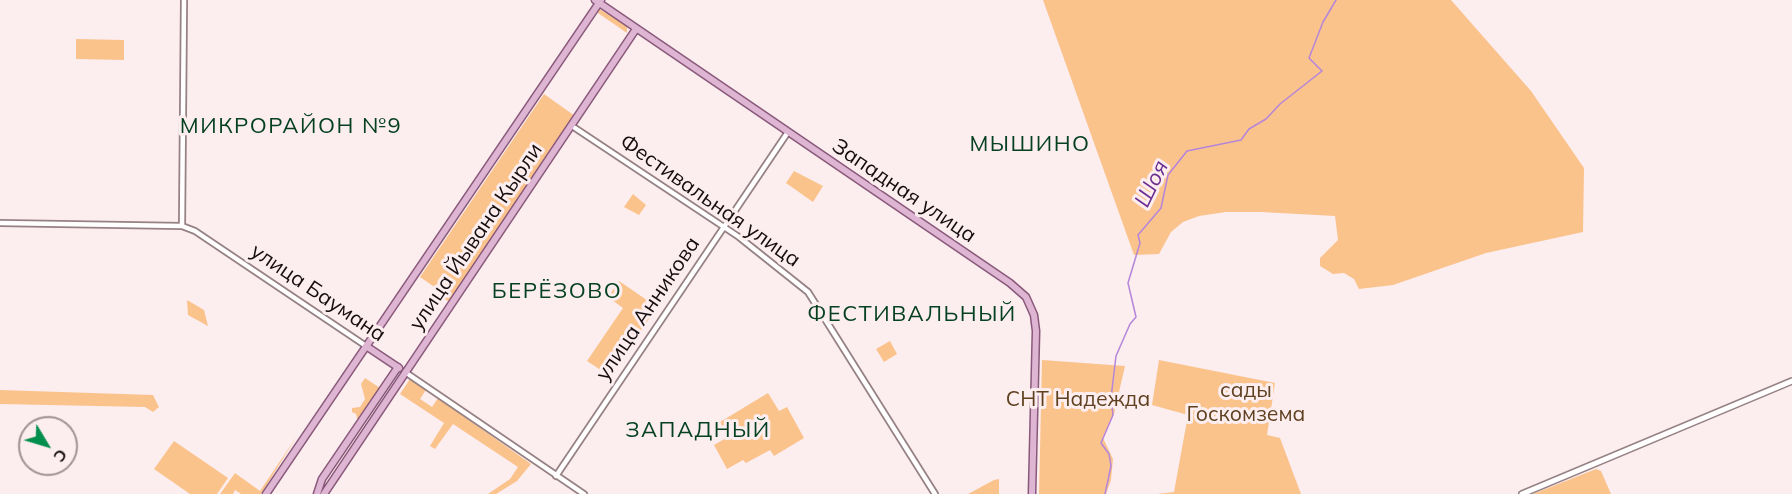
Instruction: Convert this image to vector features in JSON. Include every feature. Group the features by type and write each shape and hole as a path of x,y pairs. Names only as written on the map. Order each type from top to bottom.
{"main road":[{"name":"Западная улица","path":"598,1 1010,283 1029,303 1036,331 1032,494"},
{"name":"улица Йывана Кырли","path":"266,494 598,1"},
{"name":"улица Йывана Кырли","path":"324,494 636,29"},
{"name":"улица Баумана","path":"366,346 405,372"},
{"path":"316,494 320,484 398,367"},
{"path":"1522,494 1792,381"},
{"path":"362,422 368,426"}],"street":[{"path":"182,226 184,0"},
{"name":"Фестивальная улица","path":"572,126 780,267 814,300 935,494"},
{"name":"улица Анникова","path":"556,476 788,132"},
{"name":"улица Баумана","path":"0,223 182,226 195,231 366,346"},
{"name":"улица Баумана","path":"405,372 584,494"}],"green space":[{"path":"1043,0 1451,0 1531,91 1584,168 1583,232 1486,253 1393,285 1359,289 1354,279 1344,273 1333,274 1320,266 1320,258 1338,240 1335,216 1226,212 1199,216 1183,222 1171,232 1159,254 1134,255"},
{"path":"599,9 627,25 627,33 595,11"},
{"path":"76,39 124,40 124,60 76,59"},
{"path":"544,94 575,116 449,302 441,296 443,293 420,277"},
{"path":"794,171 823,186 813,202 786,183"},
{"path":"633,194 646,205 639,215 624,207"},
{"path":"619,281 657,307 610,376 587,361 623,308 608,297"},
{"path":"187,300 204,310 208,326 188,315"},
{"path":"890,341 897,354 884,362 876,349"},
{"name":"СНТ Надежда","path":"1042,360 1125,366 1114,414 1103,438 1113,459 1111,480 1106,494 1039,494"},
{"name":"сады Госкомзема","path":"1159,360 1275,383 1267,435 1280,438 1301,494 1157,494 1174,492 1188,415 1152,405"},
{"path":"365,378 380,388 380,391 358,421 352,408 360,407 365,399 361,384"},
{"path":"410,379 426,390 420,399 432,407 438,398 531,464 517,481 496,494 488,494 510,479 518,467 453,424 435,449 430,446 444,423 400,394"},
{"path":"0,390 153,395 159,407 153,412 145,407 0,404"},
{"path":"768,393 779,411 787,407 804,438 774,456 770,450 746,463 743,460 727,469 714,445 728,437 720,422"},
{"path":"297,436 261,494 241,494 235,490 233,494 220,494 235,473 260,491"},
{"path":"174,441 228,478 217,494 190,494 154,469"},
{"path":"1596,469 1601,471 1611,494 1533,494"},
{"path":"999,479 999,494 968,494 994,480"}],"waterway":[{"name":"Шоя","path":"1105,494 1111,466 1109,454 1101,443 1113,415 1111,398 1116,356 1130,324 1136,317 1128,283 1140,243 1138,235 1161,208 1168,175 1187,151 1241,140 1249,129 1266,119 1280,104 1322,71 1309,58 1323,22 1336,0"}],"district":[{"name":"МИКРОРАЙОН №9","path":"291,126"},
{"name":"МЫШИНО","path":"1030,144"},
{"name":"БЕРЁЗОВО","path":"557,291"},
{"name":"ФЕСТИВАЛЬНЫЙ","path":"912,314"},
{"name":"ЗАПАДНЫЙ","path":"698,430"}]}
